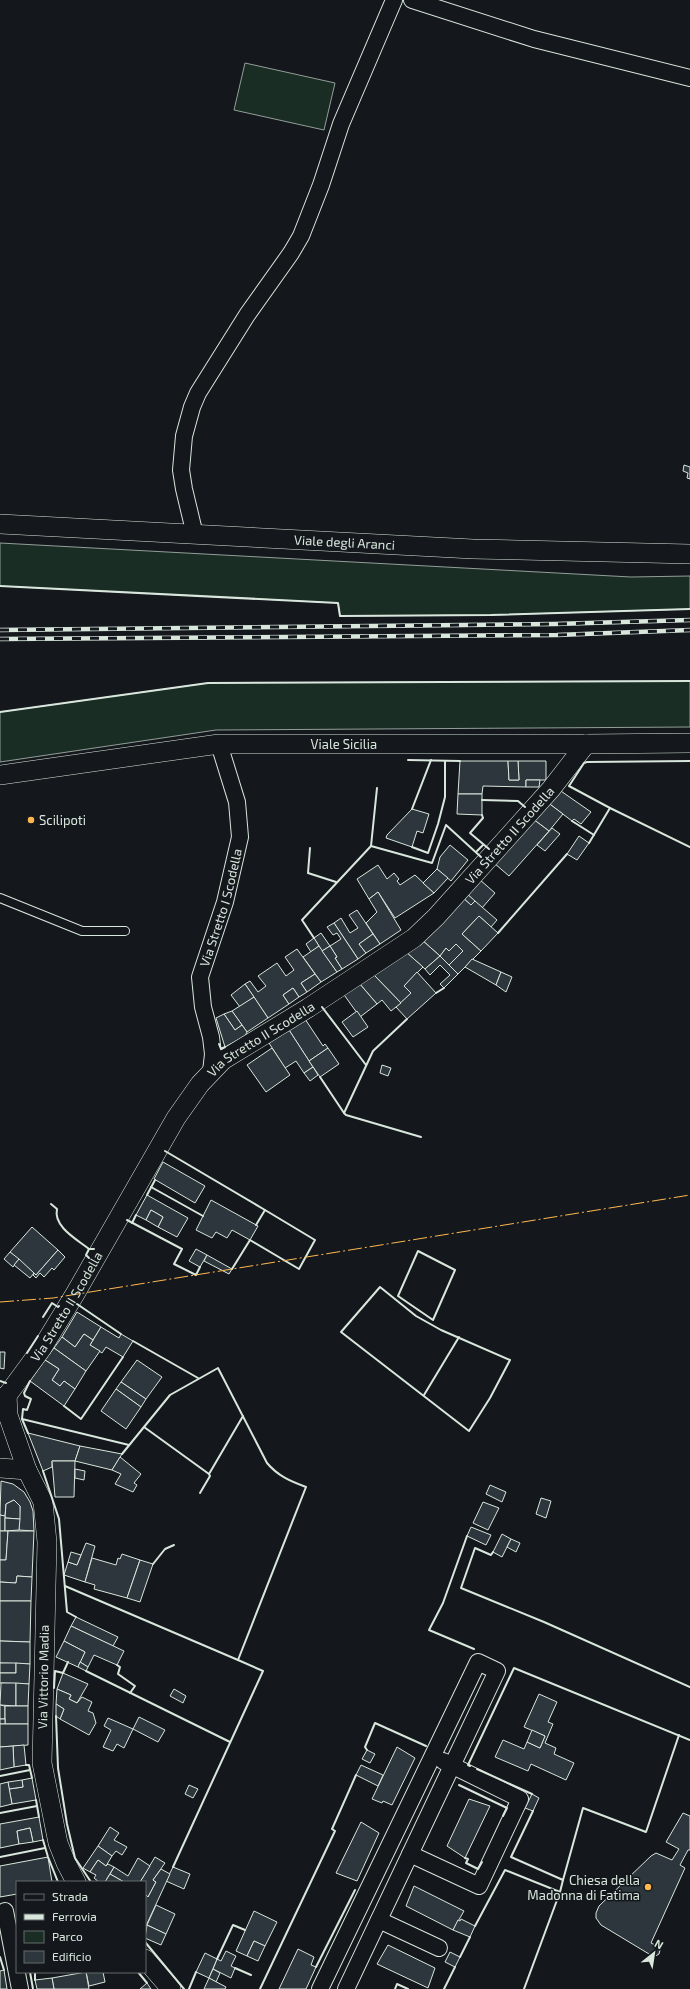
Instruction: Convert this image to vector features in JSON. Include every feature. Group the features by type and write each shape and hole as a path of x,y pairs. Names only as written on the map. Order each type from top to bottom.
{"street":[{"path":"196,535 184,489 181,470 184,436 192,407 198,393 247,315 291,253 301,236 322,185 341,124 394,0"},
{"path":"412,0 534,39 690,78"},
{"name":"Viale degli Aranci","path":"0,524 473,549 690,554"},
{"name":"Viale Sicilia","path":"0,775 219,744 586,744 690,742"},
{"name":"Via Stretto I Scodella","path":"211,1072 213,1054 211,1037 203,1007 200,977 225,902 240,837 237,802 219,744"},
{"name":"Via Stretto II Scodella","path":"4,1400 42,1348 75,1294 176,1118 200,1084 223,1060 308,1008 414,938 436,917 552,789 586,744"},
{"name":"Via Vittorio Madia","path":"4,1400 27,1470 43,1502 46,1525 42,1750 44,1778 58,1843 75,1881"},
{"path":"0,1468 27,1470"},
{"path":"320,1989 478,1662 497,1671 346,1989"},
{"path":"410,1854 479,1886 520,1799 432,1756"},
{"path":"7,1911 16,1965"},
{"path":"379,1920 439,1948"},
{"path":"146,1960 171,1989"},
{"path":"17,1973 20,1989"}],"lane":[{"path":"0,898 82,931 125,931"}],"green space":[{"path":"245,63 335,83 324,130 234,110"},
{"path":"0,543 631,577 690,576 690,609 491,615 340,616 338,603 0,586"},
{"path":"690,681 690,727 216,730 0,762 0,712 208,683"}],"building":[{"path":"684,465 690,467 690,479 687,478 688,473 683,471"},
{"path":"460,761 508,761 509,780 519,780 518,761 546,761 546,780 526,780 526,787 483,786 482,794 458,794"},
{"path":"508,761 518,761 519,780 509,780"},
{"path":"526,780 540,780 539,787 526,787"},
{"path":"558,789 591,812 581,824 574,819 572,821 547,802"},
{"path":"458,794 482,794 482,815 457,814"},
{"path":"547,802 563,814 549,831 533,819"},
{"path":"412,809 429,814 423,833 417,831 412,847 386,838 387,835"},
{"path":"533,819 549,831 509,876 494,863"},
{"path":"552,828 560,834 545,851 537,845"},
{"path":"579,836 589,843 577,860 567,854"},
{"path":"450,845 468,860 451,881 437,869 440,857"},
{"path":"378,865 387,879 394,873 399,879 397,881 400,885 415,875 434,893 395,918 378,892 369,899 357,879"},
{"path":"437,869 448,878 434,893 423,883"},
{"path":"479,879 495,893 482,908 466,893"},
{"path":"378,892 401,930 380,944 366,923 377,912 369,899"},
{"path":"466,893 475,901 471,905 462,897"},
{"path":"462,897 471,905 475,901 497,920 491,927 479,916 462,934 481,951 458,974 449,965 463,951 456,944 449,951 446,948 440,956 422,940"},
{"path":"357,910 373,934 359,944 366,953 358,959 334,923 341,918 350,933 358,928 349,915"},
{"path":"479,916 498,933 481,951 462,934"},
{"path":"334,923 358,959 342,969 330,946 341,939 337,933 333,935 327,927"},
{"path":"321,933 330,946 322,951 314,938"},
{"path":"373,934 380,944 366,953 359,944"},
{"path":"314,938 319,946 311,952 306,944"},
{"path":"422,940 440,956 425,969 406,952"},
{"path":"456,944 463,951 449,965 440,956 446,948 449,951"},
{"path":"319,946 337,972 321,982 303,957"},
{"path":"330,946 342,969 337,972 322,951"},
{"path":"297,949 315,974 301,983 307,992 299,997 293,988 283,995 289,1004 268,1018 245,984 250,981 258,992 266,986 258,976 277,963 286,976 294,970 285,957"},
{"path":"406,952 423,967 404,986 411,993 401,1003 374,975"},
{"path":"440,956 458,974 444,988 440,984 450,975 440,965 430,975 425,969"},
{"path":"472,959 501,972 496,985 465,967"},
{"path":"417,972 436,993 407,1019 396,1007 411,993 404,986"},
{"path":"501,972 512,977 506,992 496,985"},
{"path":"315,974 321,982 307,992 301,983"},
{"path":"374,975 401,1003 391,1011 382,1000 377,1004 359,983"},
{"path":"359,983 377,1004 360,1017 342,992"},
{"path":"245,984 254,997 240,1007 231,995"},
{"path":"293,988 299,997 289,1004 283,995"},
{"path":"254,997 268,1018 247,1032 232,1011"},
{"path":"232,1011 242,1025 235,1030 224,1014"},
{"path":"357,1011 368,1027 353,1037 342,1022"},
{"path":"224,1014 235,1030 242,1025 247,1032 245,1036 225,1047 216,1018"},
{"path":"305,1019 323,1046 325,1044 328,1048 309,1061 289,1030"},
{"path":"289,1030 313,1067 304,1073 296,1061 285,1068 269,1043"},
{"path":"272,1048 290,1075 266,1092 247,1065"},
{"path":"328,1048 339,1064 320,1077 309,1061"},
{"path":"382,1065 391,1068 388,1076 380,1073"},
{"path":"313,1067 318,1075 310,1081 304,1073"},
{"path":"163,1162 205,1186 195,1203 154,1179"},
{"path":"147,1195 188,1218 177,1237 158,1227 163,1217 151,1210 146,1220 136,1215"},
{"path":"211,1200 258,1226 250,1240 232,1230 227,1238 216,1232 212,1238 196,1230"},
{"path":"151,1210 163,1217 158,1227 146,1220"},
{"path":"32,1227 58,1250 36,1275 10,1252"},
{"path":"196,1249 207,1255 200,1267 189,1261"},
{"path":"58,1250 65,1257 54,1270 52,1268 44,1277 40,1273 36,1278 33,1275 34,1273 36,1275"},
{"path":"10,1252 19,1259 13,1267 4,1259"},
{"path":"207,1255 232,1269 229,1274 204,1261"},
{"path":"19,1259 34,1273 30,1278 14,1265"},
{"path":"77,1312 101,1327 93,1340 84,1334 75,1347 62,1337"},
{"path":"101,1327 119,1338 121,1334 133,1341 123,1357 106,1347 102,1353 90,1345"},
{"path":"84,1334 93,1340 90,1345 100,1351 86,1371 54,1348 62,1337 75,1347"},
{"path":"54,1348 86,1371 75,1389 64,1381 60,1386 52,1380 59,1369 45,1360"},
{"path":"0,1352 5,1352 4,1369 0,1368"},
{"path":"45,1360 59,1369 52,1380 60,1386 64,1381 75,1389 64,1406 30,1381"},
{"path":"137,1360 162,1377 146,1399 121,1382"},
{"path":"121,1382 146,1399 141,1407 116,1389"},
{"path":"116,1389 141,1407 126,1429 101,1411"},
{"path":"28,1433 80,1446 75,1461 52,1461 52,1467 43,1471"},
{"path":"80,1446 122,1454 112,1470 75,1461"},
{"path":"120,1457 141,1474 134,1483 137,1485 133,1492 115,1484 121,1474 112,1470"},
{"path":"52,1461 75,1461 74,1497 55,1497"},
{"path":"75,1469 85,1471 84,1480 75,1478"},
{"path":"1,1481 13,1484 24,1492 33,1511 34,1531 19,1530 20,1506 14,1500 6,1504 5,1516 0,1515"},
{"path":"490,1485 506,1492 502,1502 486,1494"},
{"path":"541,1498 551,1501 546,1518 536,1514"},
{"path":"14,1500 20,1506 20,1519 5,1518 6,1504"},
{"path":"483,1502 499,1508 488,1530 473,1523"},
{"path":"0,1515 5,1516 5,1531 0,1531"},
{"path":"5,1518 20,1519 19,1530 5,1531"},
{"path":"471,1527 491,1535 486,1545 467,1536"},
{"path":"0,1531 8,1531 6,1560 0,1560"},
{"path":"8,1531 34,1531 32,1577 17,1576 16,1583 0,1582 0,1560 6,1560"},
{"path":"502,1534 511,1539 502,1557 493,1552"},
{"path":"511,1539 520,1543 516,1552 507,1547"},
{"path":"86,1543 95,1546 85,1582 64,1575 68,1562 77,1565"},
{"path":"71,1552 81,1555 77,1565 68,1562"},
{"path":"122,1554 140,1560 127,1598 94,1589 95,1585 85,1582 92,1558 116,1565 118,1558 120,1559"},
{"path":"140,1560 153,1564 140,1602 127,1598"},
{"path":"17,1576 32,1577 31,1601 0,1601 0,1582 16,1583"},
{"path":"0,1601 31,1601 30,1642 0,1641"},
{"path":"76,1617 118,1637 113,1646 71,1626"},
{"path":"71,1626 124,1651 117,1665 94,1655 88,1667 80,1662 85,1652 64,1641"},
{"path":"0,1641 30,1642 30,1664 0,1663"},
{"path":"64,1641 85,1652 78,1667 56,1657"},
{"path":"80,1662 88,1667 86,1671 78,1667"},
{"path":"0,1663 16,1663 16,1673 0,1673"},
{"path":"16,1663 30,1664 29,1684 0,1683 0,1673 16,1673"},
{"path":"63,1673 88,1684 77,1703 69,1699 71,1695 57,1689"},
{"path":"1,1683 16,1683 16,1706 0,1705"},
{"path":"16,1683 29,1684 28,1706 16,1706"},
{"path":"57,1689 71,1695 69,1699 77,1703 82,1697 92,1702 88,1711 93,1713 96,1723 89,1735 60,1719 64,1709 56,1704"},
{"path":"174,1689 186,1696 183,1703 170,1696"},
{"path":"539,1694 557,1702 548,1722 553,1724 545,1743 556,1748 554,1754 574,1763 566,1780 531,1764 528,1771 495,1757 503,1740 524,1749 527,1742 540,1748 545,1736 524,1727"},
{"path":"56,1704 64,1709 60,1719 56,1716"},
{"path":"0,1705 5,1706 5,1719 0,1719"},
{"path":"5,1706 28,1706 28,1724 5,1724"},
{"path":"139,1717 165,1730 158,1742 133,1729"},
{"path":"108,1718 133,1729 124,1748 117,1744 113,1751 103,1747 111,1730 104,1726"},
{"path":"0,1719 5,1719 5,1724 0,1724"},
{"path":"0,1724 28,1724 28,1745 0,1747"},
{"path":"532,1730 545,1736 540,1748 527,1742"},
{"path":"24,1745 26,1765 14,1767 13,1746"},
{"path":"13,1746 14,1767 0,1770 0,1747"},
{"path":"397,1747 415,1758 392,1805 383,1801 382,1803 372,1799"},
{"path":"367,1750 375,1754 370,1763 362,1759"},
{"path":"361,1765 383,1775 378,1786 356,1775"},
{"path":"32,1778 36,1800 12,1804 9,1789 23,1787 22,1780"},
{"path":"22,1780 23,1787 9,1789 8,1782"},
{"path":"8,1782 12,1804 0,1807 0,1784"},
{"path":"189,1785 198,1789 193,1798 185,1794"},
{"path":"532,1794 539,1798 533,1811 525,1808"},
{"path":"469,1799 490,1806 465,1858 447,1846"},
{"name":"Chiesa della Madonna di Fatima","path":"683,1813 690,1816 690,1850 688,1850 680,1865 685,1868 651,1943 659,1947 660,1950 659,1954 654,1957 601,1925 596,1918 596,1913 599,1906 651,1856 656,1853 672,1860 679,1849 666,1842"},
{"path":"39,1817 43,1840 33,1842 30,1828 17,1831 19,1844 0,1848 0,1824"},
{"path":"361,1822 379,1833 357,1881 336,1873"},
{"path":"110,1827 119,1833 114,1840 127,1847 122,1855 116,1851 112,1856 98,1846"},
{"path":"30,1828 33,1842 19,1844 17,1831"},
{"path":"98,1846 112,1856 106,1866 98,1860 90,1872 83,1868"},
{"path":"48,1857 52,1881 16,1881 16,1894 0,1897 0,1866"},
{"path":"155,1857 165,1863 153,1880 156,1882 148,1897 146,1895 146,1881 141,1881"},
{"path":"138,1858 150,1866 141,1881 122,1881 110,1874 114,1867 128,1876"},
{"path":"98,1860 106,1866 108,1864 114,1867 106,1881 98,1881 94,1878 96,1875 90,1872"},
{"path":"173,1867 190,1874 184,1889 166,1881"},
{"path":"161,1869 170,1874 146,1926 146,1895 148,1897 156,1882 153,1880"},
{"path":"110,1874 122,1881 106,1881"},
{"path":"414,1886 464,1911 453,1930 406,1906"},
{"path":"156,1905 175,1914 166,1934 147,1925"},
{"path":"254,1911 277,1922 265,1946 254,1941 247,1956 236,1951"},
{"path":"461,1919 475,1926 470,1937 453,1930 458,1920 460,1921"},
{"path":"147,1925 166,1934 161,1945 146,1938"},
{"path":"254,1941 265,1946 258,1961 247,1956"},
{"path":"388,1945 435,1968 428,1988 377,1964"},
{"path":"298,1949 314,1957 311,1965 316,1967 306,1989 279,1989"},
{"path":"226,1951 236,1956 231,1966 235,1968 231,1978 213,1969 217,1959 221,1961"},
{"path":"450,1952 460,1957 455,1967 445,1962"},
{"path":"205,1953 217,1959 209,1978 196,1972"},
{"path":"213,1969 220,1973 216,1982 209,1978"},
{"path":"4,1970 7,1989 0,1989 0,1971"},
{"path":"86,1973 103,1973 105,1982 89,1986"},
{"path":"86,1973 89,1989 54,1989 52,1978"},
{"path":"52,1978 54,1989 37,1989 35,1980"},
{"path":"209,1978 226,1987 225,1989 204,1989"},
{"path":"147,1983 151,1989 140,1989"}],"railway":[{"path":"0,630 555,624 690,620"},
{"path":"0,639 557,635 690,630"}],"wall":[{"path":"0,586 338,603 340,616 491,615 690,609"},
{"path":"0,712 208,683 690,681"},
{"path":"408,760 460,761"},
{"path":"412,809 431,760"},
{"path":"412,847 428,853 445,797 445,761"},
{"path":"589,843 610,808 569,786 584,763 690,761"},
{"path":"377,788 371,846 432,863 446,825 481,857"},
{"path":"482,800 518,801 525,807"},
{"path":"610,808 690,847"},
{"path":"482,815 483,818 470,833 489,849"},
{"path":"572,821 594,835"},
{"path":"476,852 483,845"},
{"path":"314,938 302,920 371,846"},
{"path":"310,848 308,873 336,882"},
{"path":"498,933 567,854"},
{"path":"436,993 444,988"},
{"path":"322,1007 366,1065"},
{"path":"320,1077 344,1113 373,1051 407,1019"},
{"path":"219,1044 221,1049 225,1047"},
{"path":"344,1113 346,1115 421,1137"},
{"path":"165,1151 265,1210"},
{"path":"147,1195 155,1180"},
{"path":"151,1187 203,1216"},
{"path":"51,1204 57,1209 57,1216 62,1227 89,1249 94,1249"},
{"path":"232,1269 250,1240 299,1269 315,1240 265,1210 256,1225"},
{"path":"132,1223 136,1215"},
{"path":"127,1220 182,1249 174,1264 196,1275 200,1267"},
{"path":"89,1249 86,1255 89,1258"},
{"path":"418,1251 455,1270 433,1320 398,1296 418,1251"},
{"path":"380,1287 416,1316 441,1330 510,1360 490,1398 469,1431 341,1332 380,1287"},
{"path":"43,1317 52,1303 58,1307 59,1306"},
{"path":"77,1304 121,1334"},
{"path":"27,1353 38,1336"},
{"path":"424,1395 459,1337"},
{"path":"133,1341 198,1378"},
{"path":"64,1406 81,1419 123,1357"},
{"path":"65,1586 238,1660 306,1487 285,1478 267,1463 218,1368 170,1395 122,1454"},
{"path":"0,1381 6,1383"},
{"path":"28,1433 22,1419 23,1409 27,1410 31,1399 25,1396 24,1393 30,1381"},
{"path":"200,1493 210,1476 209,1474 243,1416"},
{"path":"22,1419 129,1445"},
{"path":"144,1427 209,1474"},
{"path":"43,1471 59,1519 67,1612 76,1617"},
{"path":"467,1536 443,1603 429,1630 474,1649"},
{"path":"153,1564 165,1549 174,1545"},
{"path":"493,1552 491,1555 475,1548 461,1588 544,1622 690,1687"},
{"path":"173,1867 263,1671 238,1660"},
{"path":"54,1688 55,1671 63,1673 68,1662"},
{"path":"117,1665 120,1667 118,1674 135,1686 130,1693"},
{"path":"470,1766 468,1765 514,1668 690,1740"},
{"path":"86,1671 230,1742"},
{"path":"56,1716 58,1768 67,1824 75,1858 90,1881"},
{"path":"367,1750 365,1747 375,1723 426,1746"},
{"path":"533,1811 511,1857 563,1880 583,1808 646,1832 679,1735"},
{"path":"26,1765 29,1765 32,1778"},
{"path":"477,1769 532,1794"},
{"path":"0,1776 30,1770"},
{"path":"260,1989 335,1831 332,1829 356,1775"},
{"path":"459,1785 507,1808 503,1816"},
{"path":"36,1800 39,1817"},
{"path":"0,1813 37,1806"},
{"path":"43,1840 58,1881"},
{"path":"0,1857 45,1848"},
{"path":"465,1858 468,1859 466,1863 478,1869 482,1862"},
{"path":"475,1926 505,1870 560,1892"},
{"path":"524,1989 560,1892 563,1880"},
{"path":"316,1967 355,1890"},
{"path":"217,1959 233,1925 245,1930"},
{"path":"460,1957 470,1937"},
{"path":"146,1943 184,1989"},
{"path":"0,1957 4,1970"},
{"path":"444,1989 455,1967"},
{"path":"235,1968 251,1975"},
{"path":"189,1989 196,1972"},
{"path":"30,1973 33,1989"},
{"path":"35,1973 35,1980"},
{"path":"139,1973 147,1983"},
{"path":"395,1989 397,1984 408,1989"}],"power":[{"path":"0,1302 53,1298 690,1195"}],"place":[{"name":"Scilipoti","path":"31,820"},
{"name":"Chiesa della Madonna di Fatima","path":"648,1887"}]}
